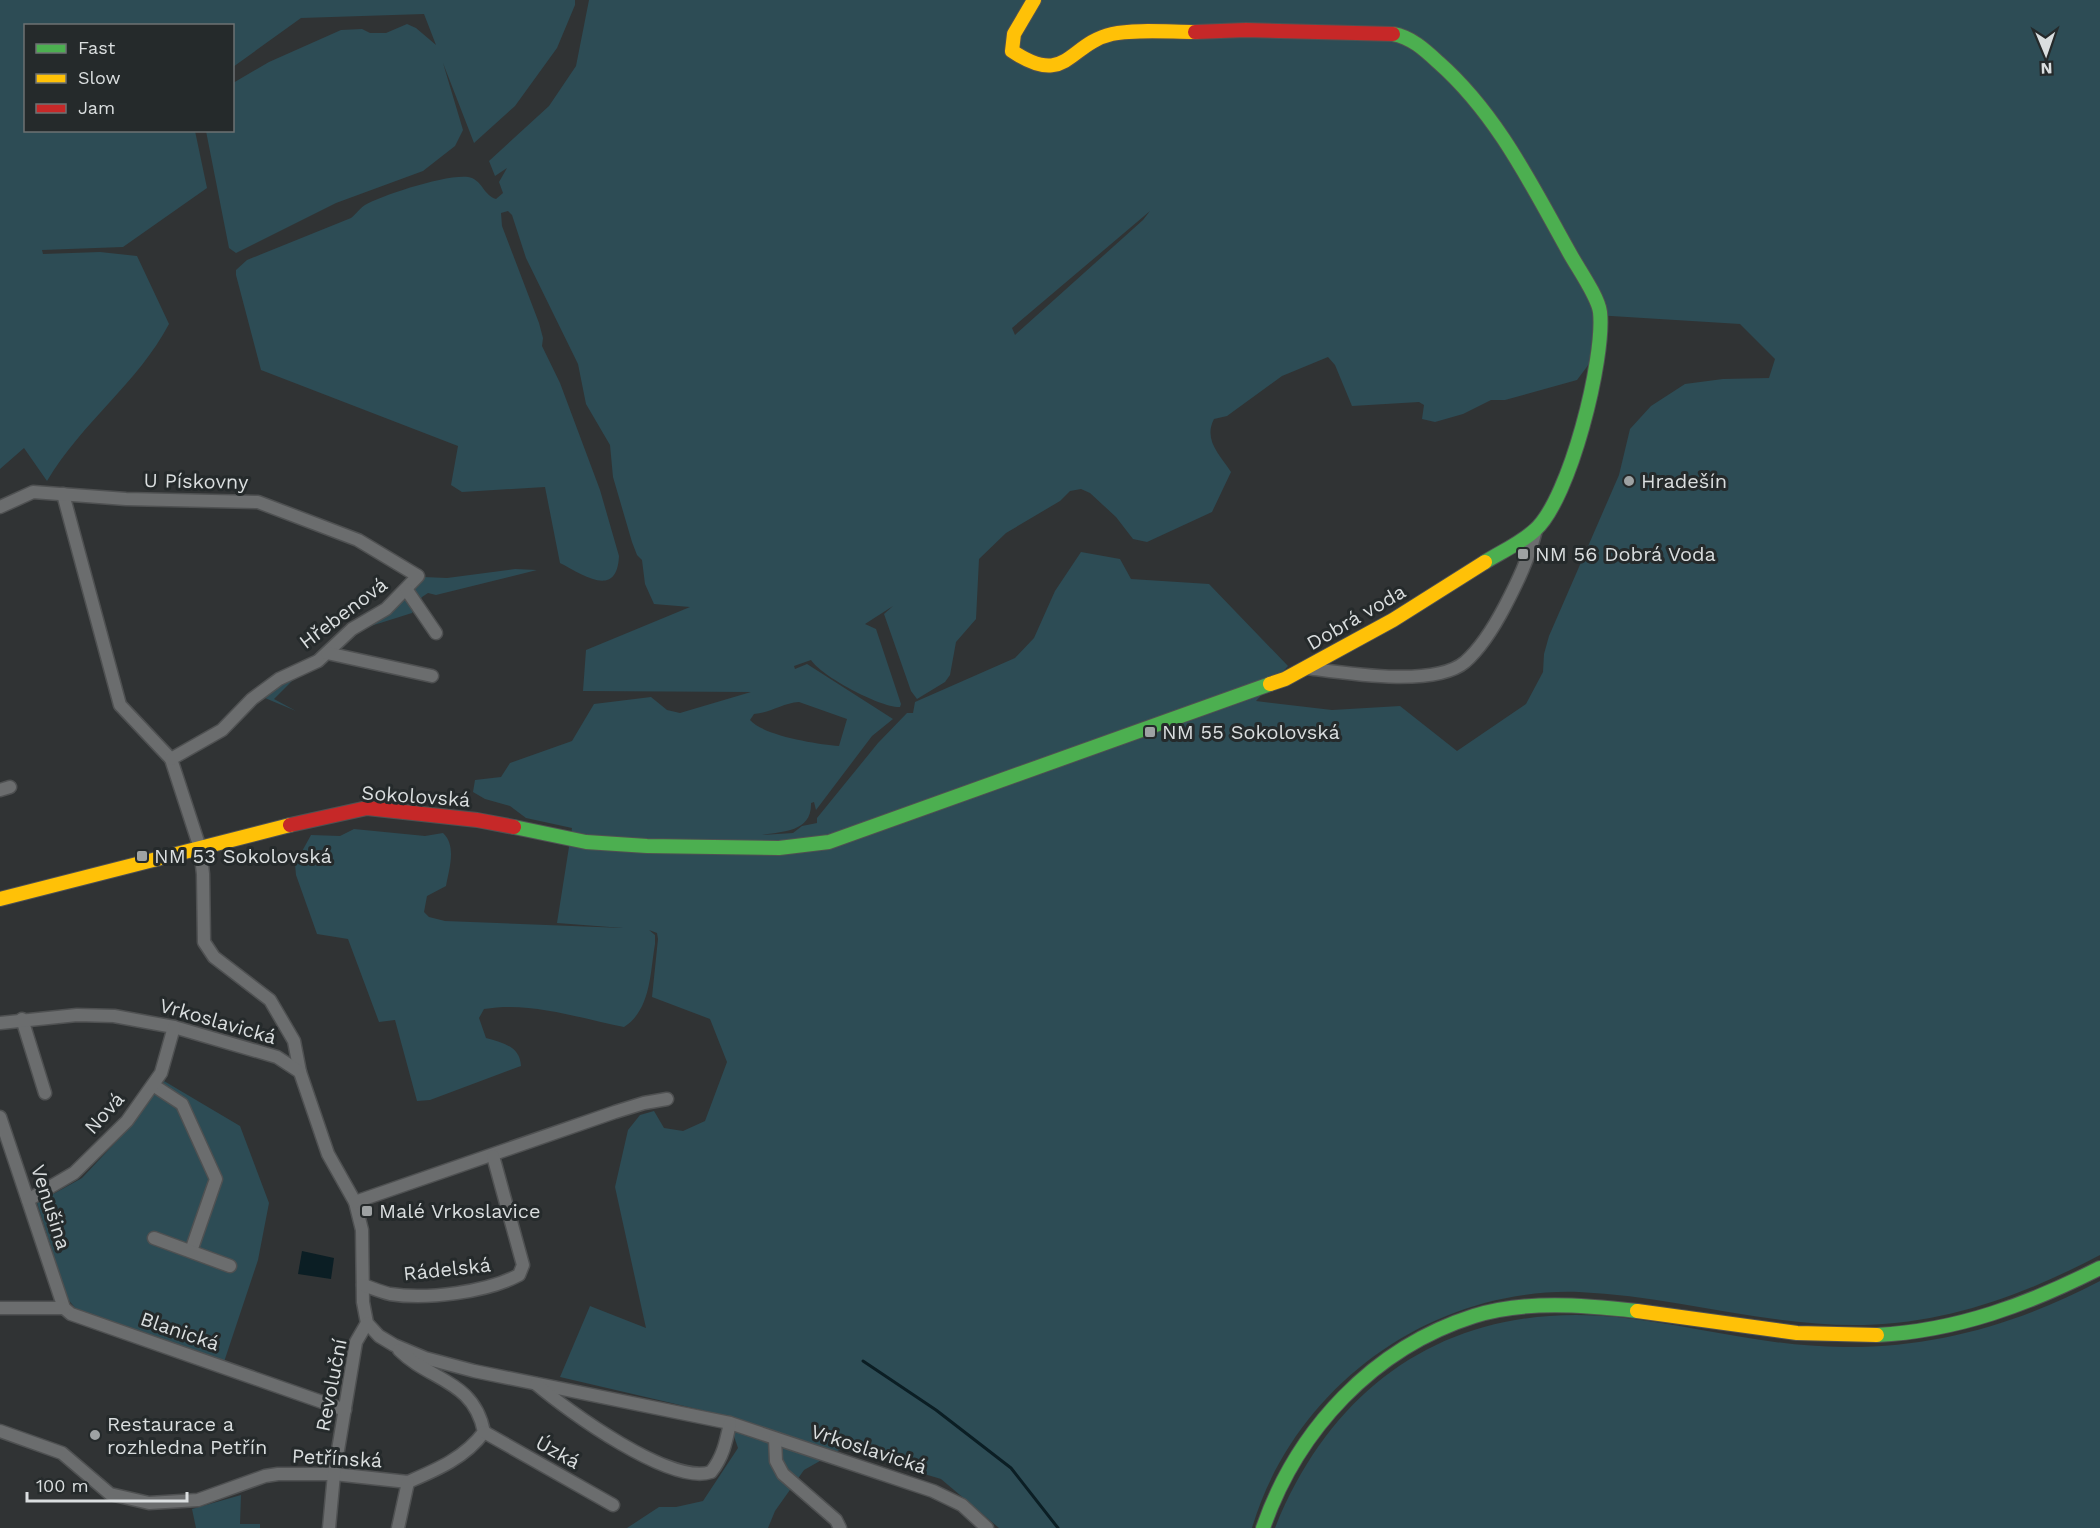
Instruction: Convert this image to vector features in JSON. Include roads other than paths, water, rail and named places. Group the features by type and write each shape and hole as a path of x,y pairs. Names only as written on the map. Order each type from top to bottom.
{"street":[{"name":"Dobrá voda","path":"1034,0 1014,34 1012,51 1024,61 1038,66 1052,67 1069,60 1090,42 1111,34 1246,30 1374,32 1404,36 1426,51 1464,85 1514,152 1600,309 1601,340 1575,449 1562,490 1536,530 1527,564 1495,625 1463,664 1440,672 1381,677 1307,668"},
{"name":"U Pískovny","path":"0,507 33,492 126,499 258,502 358,540 418,576"},
{"path":"63,494 120,705 171,759 200,848 203,874 204,942 213,957 270,1000 294,1041 300,1072 328,1154 355,1202 362,1230 363,1285 367,1323"},
{"name":"Dobrá voda","path":"1307,668 1393,620 1536,530"},
{"name":"Hřebenová","path":"171,759 222,730 252,699 279,680 318,661 352,629 386,609 418,576"},
{"path":"406,589 436,633"},
{"path":"327,653 432,676"},
{"name":"Sokolovská","path":"0,899 367,808 477,820 586,842 647,846 802,846 866,831 1285,679 1307,668"},
{"name":"Vrkoslavická","path":"0,1023 77,1015 114,1016 174,1027 277,1057 300,1072"},
{"path":"22,1019 45,1093"},
{"name":"Nová","path":"28,1200 74,1173 127,1120 161,1073 174,1027"},
{"path":"153,1085 182,1104 216,1179 191,1251"},
{"path":"355,1202 634,1106 667,1099"},
{"name":"Venušina","path":"0,1117 64,1308"},
{"name":"Rádelská","path":"363,1285 389,1294 450,1293 501,1284 519,1275 523,1265 493,1156"},
{"path":"154,1238 230,1266"},
{"path":"1263,1528 1294,1462 1333,1408 1376,1368 1408,1346 1440,1330 1497,1312 1543,1304 1596,1305 1776,1331 1842,1336 1890,1335 1937,1329 1993,1315 2052,1292 2100,1268"},
{"name":"Blanická","path":"0,1308 64,1308 71,1314 345,1410"},
{"name":"Vrkoslavická","path":"367,1323 379,1336 425,1358 474,1371 730,1423 933,1491 962,1505 987,1528"},
{"name":"Revoluční","path":"329,1528 334,1474 356,1342 367,1323"},
{"path":"394,1345 413,1364 448,1380 471,1402 482,1422 484,1432 476,1443 448,1464 408,1482 398,1528"},
{"name":"Vrkoslavická","path":"535,1384 564,1408 648,1459 690,1475 711,1472 718,1463 725,1449 730,1423"},
{"name":"Petřínská","path":"0,1431 62,1453 110,1494 149,1503 198,1500 265,1476 334,1474 408,1482"},
{"name":"Úzká","path":"484,1432 613,1505"},
{"path":"775,1439 776,1461 783,1474 836,1520 840,1528"}],"waterway":[{"path":"863,1361 936,1410 1011,1468 1058,1528"}],"place":[{"name":"Hradešín","path":"1629,481"},
{"name":"NM 56 Dobrá Voda","path":"1523,554"},
{"name":"NM 55 Sokolovská","path":"1150,732"},
{"name":"NM 53 Sokolovská","path":"142,856"},
{"name":"Malé Vrkoslavice","path":"367,1211"},
{"name":"Restaurace a rozhledna Petřín","path":"95,1435"}]}
